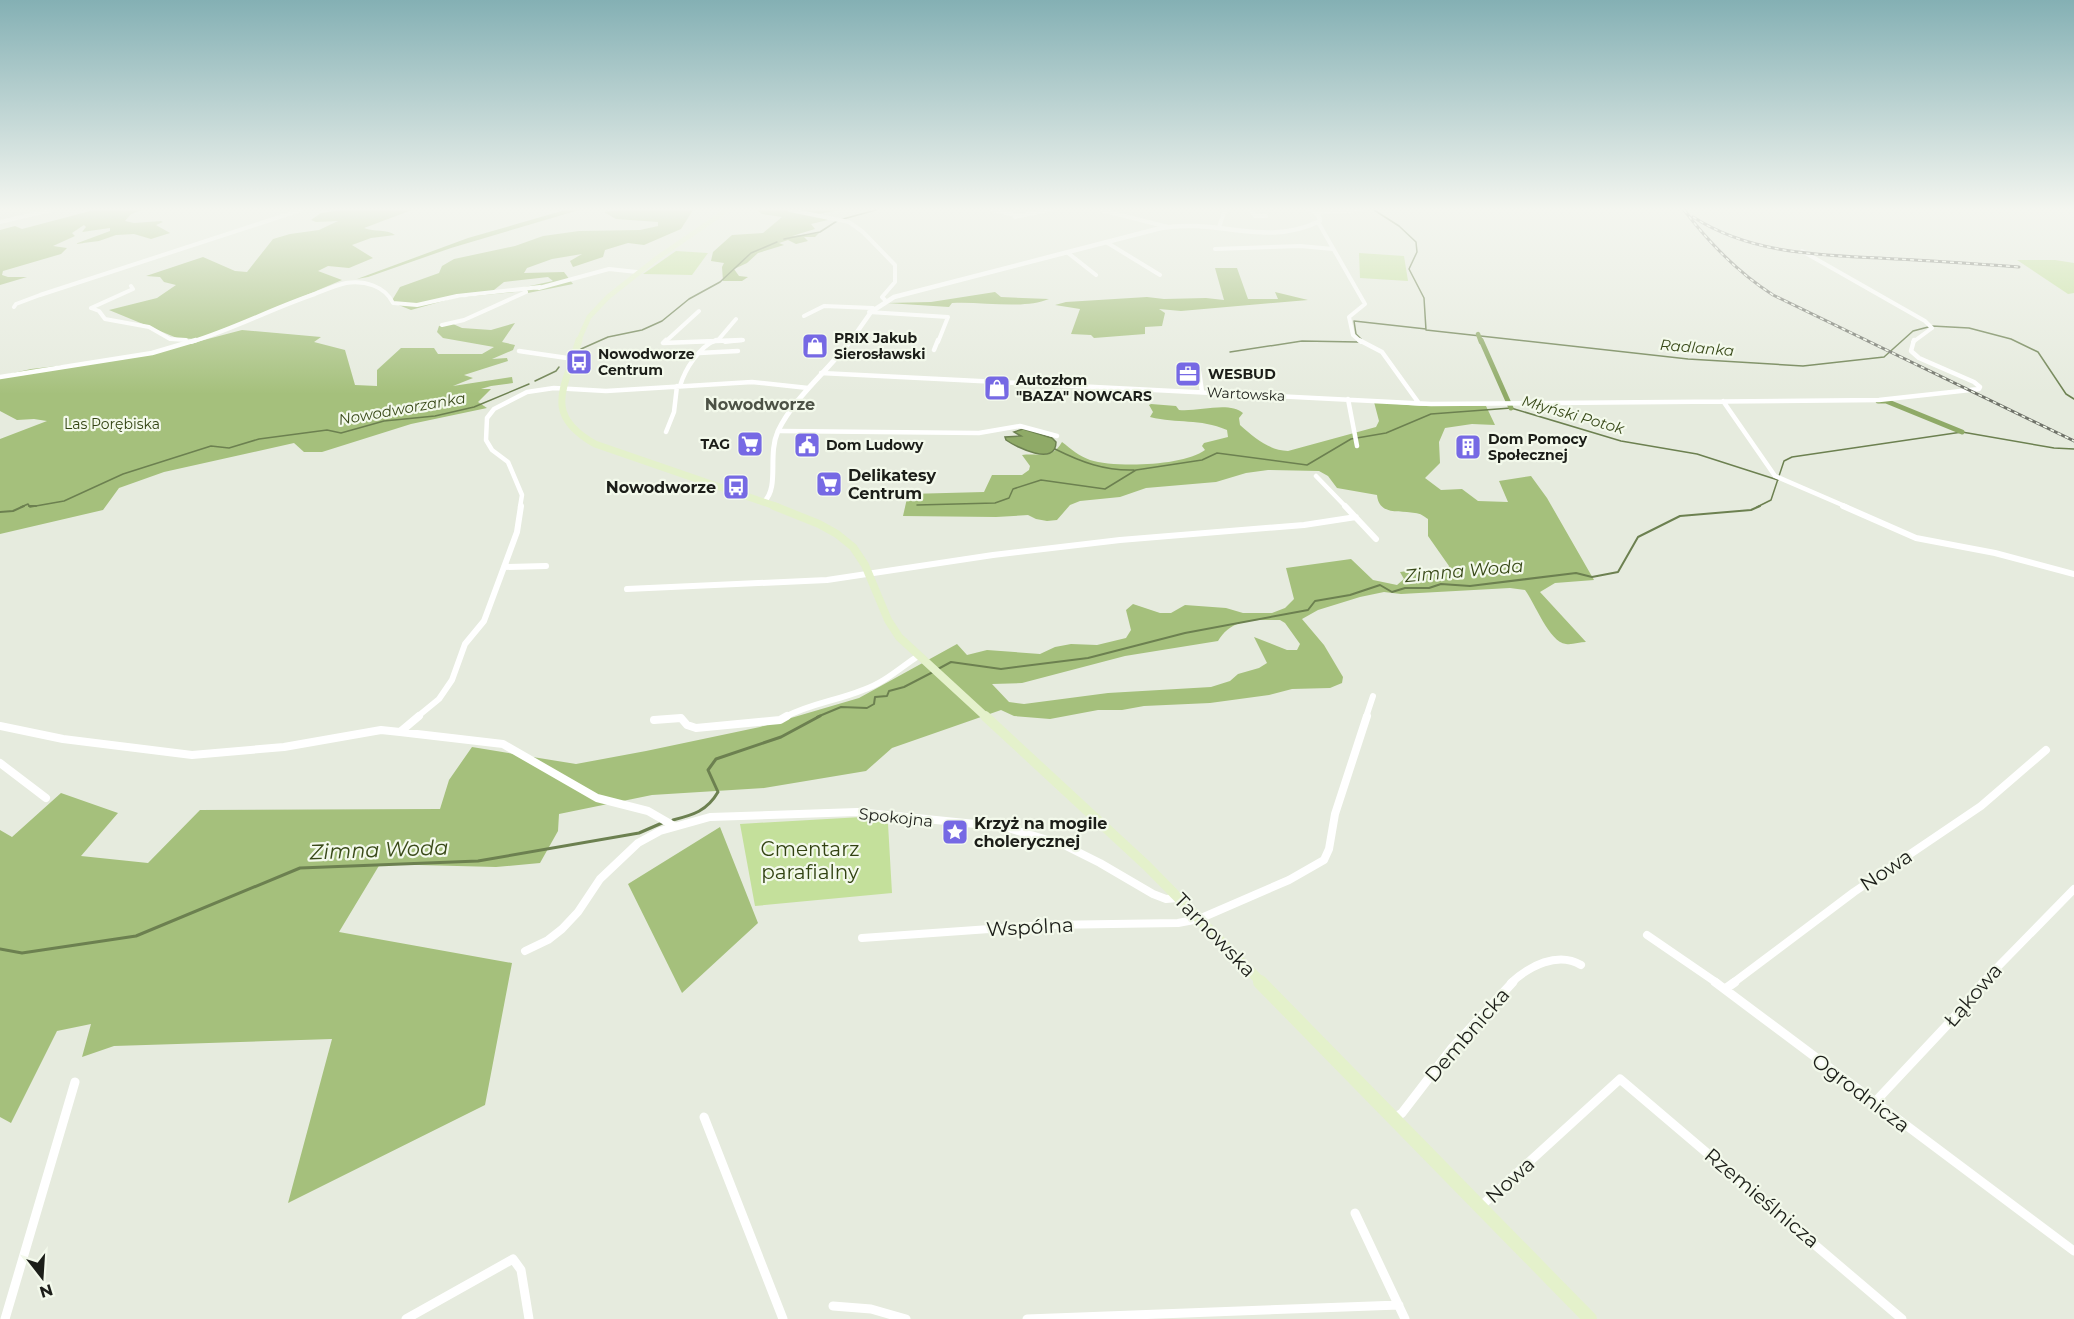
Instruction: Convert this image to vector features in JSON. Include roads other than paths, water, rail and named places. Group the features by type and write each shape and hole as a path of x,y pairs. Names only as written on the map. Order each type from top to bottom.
{"main road":[{"path":"637,272 591,315 581,335 564,388 560,404 563,417 573,430 587,440 764,502"},
{"name":"Tarnowska","path":"764,502 828,528 853,548 869,575 887,622 918,656 1090,813 1178,898 1590,1319"}],"street":[{"path":"14,307 16,304 40,295 112,272"},
{"path":"0,377 28,370 139,356 223,332 281,305 347,283 371,284 389,294 393,303 417,305 457,296 540,287 599,272"},
{"path":"633,272 637,272"},
{"path":"885,300 882,297 895,282 895,272"},
{"path":"764,502 771,498 773,492 770,457 772,446 780,431 808,388 847,346 873,308 885,300 996,272"},
{"path":"1092,272 1096,275"},
{"path":"1154,272 1160,275"},
{"path":"1346,272 1365,304 1364,308 1349,317 1353,335 1382,352 1418,403"},
{"name":"Wartowska","path":"821,373 1418,403 1491,404 1879,400 1980,387 1974,382 1919,358 1911,351 1917,335 1932,328 1926,325 1925,321 1838,272"},
{"path":"131,286 134,289 91,308 99,311 105,319 149,327 170,339 193,340"},
{"path":"442,324 464,320 540,287"},
{"path":"804,316 824,306 873,308"},
{"path":"699,311 663,343 743,340"},
{"path":"869,312 948,317 934,350"},
{"path":"666,432 674,412 678,386 685,370 709,343 719,339 736,319"},
{"path":"519,351 574,359"},
{"path":"699,353 738,351"},
{"path":"1199,371 1202,392"},
{"path":"400,732 439,699 449,685 465,644 484,621 517,532 522,495 508,462 487,444 489,414 498,405 526,392 564,388 606,391 763,382 808,388"},
{"path":"1348,399 1357,446"},
{"path":"1723,401 1775,476 1916,538 1995,552 2074,574"},
{"path":"780,431 979,433 1020,426 1057,436"},
{"path":"1316,476 1376,539"},
{"path":"627,589 803,581 869,575 993,555 1120,540 1304,525 1356,517"},
{"path":"504,567 546,566"},
{"path":"654,720 681,718 687,725 696,728 780,720 806,706 862,691 880,683 918,656"},
{"path":"1199,919 1289,880 1324,860 1329,849 1335,814 1373,696"},
{"path":"0,726 63,739 192,754 221,754 284,747 381,730 502,744 597,798 648,811 674,826"},
{"name":"Nowa","path":"1725,989 1854,892 1981,806 2046,750"},
{"path":"0,764 21,776 46,798"},
{"name":"Spokojna","path":"525,951 548,940 562,929 578,912 600,879 627,852 650,836 674,826 710,817 857,812 1023,831 1085,854 1153,894 1166,899 1178,898"},
{"name":"Łąkowa","path":"1874,1103 1950,1022 1967,999 2074,889"},
{"name":"Wspólna","path":"862,938 1046,925 1179,922 1199,919"},
{"name":"Ogrodnicza","path":"1647,935 1725,989 2074,1251"},
{"name":"Dembnicka","path":"1394,1118 1402,1113 1452,1048 1494,1000 1517,978 1538,963 1571,959 1581,966"},
{"name":"Nowa","path":"1480,1207 1620,1079"},
{"name":"Rzemieślnicza","path":"1620,1079 1902,1319"},
{"path":"5,1319 75,1082"},
{"path":"704,1117 783,1319"},
{"path":"1355,1213 1405,1319"},
{"path":"406,1319 513,1259 521,1269 530,1319"},
{"path":"1027,1319 1399,1305"},
{"path":"833,1306 870,1309 906,1319"}],"waterway":[{"name":"Nowodworzanka","path":"581,349 608,337 642,330 662,321 689,299 720,282 731,272"},
{"name":"Radlanka","path":"1410,272 1424,298 1426,329"},
{"path":"1361,339 1356,334 1354,321 1426,329"},
{"name":"Radlanka","path":"1426,329 1688,359 1803,366 1884,357 1913,331 1932,326 1969,328 2011,339 2038,352 2066,394 2074,399"},
{"name":"Radlanka","path":"1478,334 1481,342"},
{"path":"1481,340 1511,408"},
{"path":"1230,352 1302,341 1358,342"},
{"name":"Nowodworzanka","path":"535,381 556,371 559,367"},
{"name":"Nowodworzanka","path":"36,506 64,501 123,474 211,446 229,448 259,439 327,430 341,433 384,421 435,416 474,407 529,384"},
{"path":"1878,401 1886,401 1962,432"},
{"name":"Młyński Potok","path":"917,505 995,503 1009,498 1013,489 1041,480 1105,489 1136,470 1202,460 1217,453 1307,465 1351,439 1386,433 1431,414 1511,408 1621,441 1697,454 1778,480"},
{"name":"Zimna Woda","path":"1778,480 1784,461 1792,457 1962,432 2054,448 2074,449"},
{"path":"1055,449 1093,465 1134,470"},
{"name":"Zimna Woda","path":"1757,507 1771,500 1778,480"},
{"name":"Nowodworzanka","path":"21,507 28,504 29,506"},
{"name":"Nowodworzanka","path":"0,512 13,511 24,506"},
{"name":"Nowodworzanka","path":"29,506 36,506"},
{"name":"Nowodworzanka","path":"29,506 36,506"},
{"name":"Zimna Woda","path":"938,669 951,662 1001,669 1088,658 1185,633 1308,610 1315,601 1350,595 1380,585 1392,592 1405,588 1429,588 1441,584 1470,586 1576,573 1592,577 1618,572 1638,537 1680,516 1751,510 1760,506"},
{"name":"Zimna Woda","path":"817,717 841,707 867,708 874,704 875,697 887,696 889,691 904,687 933,672"},
{"name":"Zimna Woda","path":"673,820 699,811 714,798 718,792 708,770 716,759 781,737 820,716"},
{"name":"Zimna Woda","path":"0,949 22,953 136,936 300,868 478,861 639,833 662,823"}],"railway":[{"path":"1742,272 1773,295 2074,441"}],"place":[{"name":"PRIX Jakub Sierosławski","path":"815,346"},
{"name":"Nowodworze Centrum","path":"579,362"},
{"name":"WESBUD","path":"1188,374"},
{"name":"Autozłom \"BAZA\" NOWCARS","path":"997,388"},
{"name":"TAG","path":"750,444"},
{"name":"Dom Ludowy","path":"807,445"},
{"name":"Dom Pomocy Społecznej","path":"1468,447"},
{"name":"Delikatesy Centrum","path":"829,484"},
{"name":"Nowodworze","path":"736,487"},
{"name":"Krzyż na mogile cholerycznej","path":"955,832"}],"district":[{"name":"Nowodworze","path":"760,404"}],"park label":[{"name":"Las Porębiska","path":"112,424"},
{"name":"Cmentarz parafialny","path":"810,860"}]}
